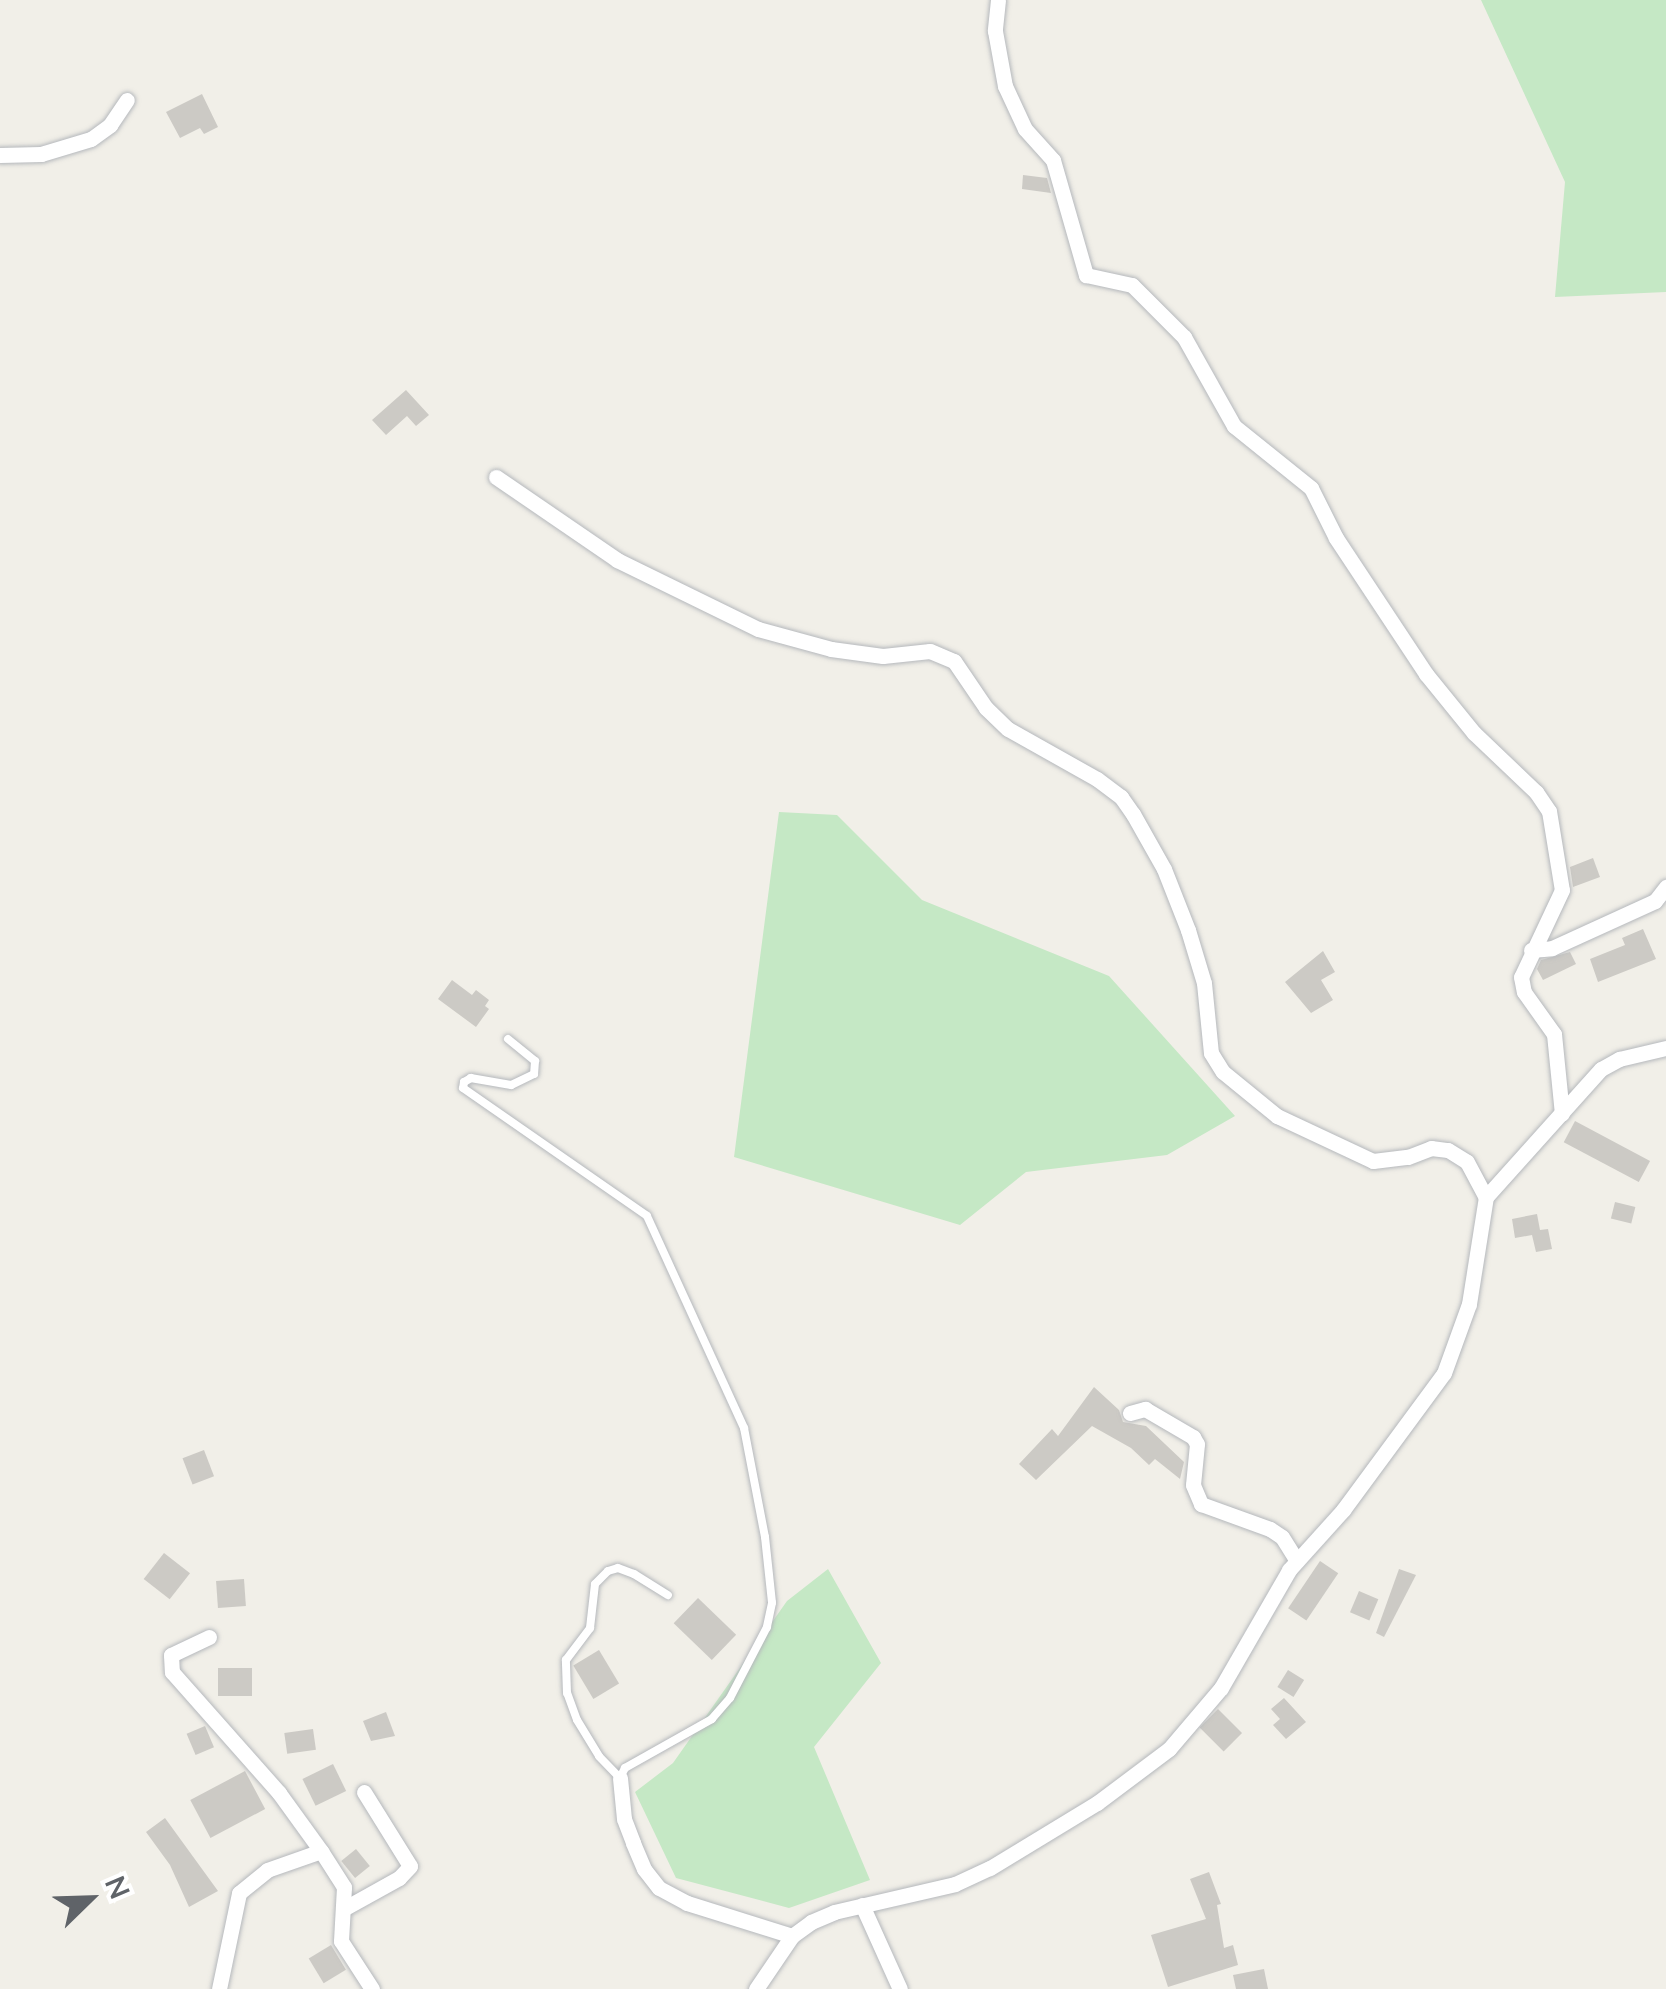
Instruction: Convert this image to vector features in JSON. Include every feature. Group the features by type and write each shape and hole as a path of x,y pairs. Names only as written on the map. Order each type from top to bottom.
{"street":[{"path":"998,0 996,31 1006,86 1025,128 1054,160 1086,275 1132,285 1184,337 1234,426 1311,488 1336,538 1426,674 1474,733 1545,804 1553,825 1562,890 1521,977 1524,992 1554,1034 1562,1114"},
{"path":"0,155 40,154 91,140 110,125 127,100"},
{"path":"496,476 617,560 758,628 831,649 884,656 930,651 954,661 986,708 1008,730 1098,779 1121,797 1164,869 1188,930 1204,983 1211,1053 1222,1072 1277,1116 1373,1161 1408,1158 1431,1148 1458,1155 1486,1197"},
{"path":"1531,950 1552,948 1656,901 1666,888"},
{"path":"756,1989 792,1936 822,1917 955,1884 990,1868 1097,1804 1169,1749 1222,1688 1297,1561 1343,1510 1444,1372 1469,1304 1486,1197 1601,1069 1619,1058 1666,1048"},
{"path":"1130,1412 1145,1409 1193,1436 1197,1444 1193,1485 1202,1504 1270,1529 1282,1537 1297,1561"},
{"path":"209,1638 171,1655 172,1672 279,1792 321,1850 344,1887 342,1941 372,1989"},
{"path":"620,1778 628,1831 644,1869 659,1888 687,1903 792,1936"},
{"path":"344,1908 398,1878 410,1866 364,1792"},
{"path":"219,1989 239,1893 267,1870 321,1850"},
{"path":"862,1905 900,1989"}],"lane":[{"path":"508,1039 535,1061 534,1074 511,1085 472,1078 464,1082 463,1088 647,1216 744,1428 765,1537 772,1603 767,1627 730,1698 712,1719 625,1768 620,1778 599,1756 577,1720 567,1692 566,1660 590,1628 595,1584 608,1570 618,1568 634,1574 668,1596"}],"green space":[{"path":"1481,0 1666,0 1666,292 1555,297 1565,182"},
{"path":"779,812 837,815 922,900 1109,976 1235,1116 1167,1155 1026,1172 960,1225 734,1157"},
{"path":"828,1569 881,1663 814,1747 870,1880 789,1908 676,1878 635,1792 673,1763 787,1601"}],"building":[{"path":"202,94 218,127 204,134 200,128 180,138 166,112"},
{"path":"1023,175 1047,178 1051,193 1022,189"},
{"path":"406,390 429,415 416,426 407,416 386,435 372,420"},
{"path":"1593,858 1600,877 1573,887 1570,867"},
{"path":"1643,929 1656,959 1598,982 1590,959 1625,945 1622,938"},
{"path":"1323,951 1335,972 1321,980 1333,1000 1311,1013 1285,982"},
{"path":"1570,952 1576,964 1543,980 1537,969 1541,960"},
{"path":"452,980 472,995 476,990 489,1000 485,1006 489,1009 476,1027 438,999"},
{"path":"1575,1121 1650,1161 1639,1182 1564,1142"},
{"path":"1615,1202 1635,1207 1631,1224 1611,1218"},
{"path":"1537,1214 1540,1230 1548,1229 1552,1249 1536,1252 1532,1235 1515,1238 1512,1219"},
{"path":"1094,1387 1119,1410 1123,1422 1146,1426 1184,1462 1180,1479 1155,1459 1149,1465 1131,1448 1092,1426 1036,1480 1019,1464 1052,1429 1058,1436"},
{"path":"204,1450 214,1476 193,1484 183,1458"},
{"path":"164,1553 190,1573 170,1599 144,1579"},
{"path":"1320,1561 1338,1573 1306,1621 1288,1608"},
{"path":"1399,1569 1416,1575 1384,1637 1376,1633"},
{"path":"244,1579 246,1606 218,1608 216,1581"},
{"path":"1359,1591 1378,1599 1369,1620 1350,1612"},
{"path":"698,1598 736,1635 712,1660 674,1623"},
{"path":"599,1650 619,1683 593,1699 573,1665"},
{"path":"218,1668 252,1668 252,1696 218,1696"},
{"path":"1288,1670 1304,1680 1294,1697 1277,1687"},
{"path":"1284,1698 1306,1722 1286,1739 1273,1725 1280,1719 1271,1709"},
{"path":"1218,1709 1242,1733 1224,1751 1200,1727"},
{"path":"386,1712 395,1736 371,1741 363,1721"},
{"path":"205,1726 214,1747 196,1755 187,1734"},
{"path":"313,1729 316,1750 287,1754 284,1733"},
{"path":"333,1764 346,1791 316,1806 302,1779"},
{"path":"245,1771 265,1809 210,1838 190,1800"},
{"path":"165,1818 218,1891 189,1907 170,1865 146,1832"},
{"path":"356,1849 370,1866 355,1878 341,1861"},
{"path":"1209,1872 1221,1904 1217,1905 1224,1948 1233,1945 1238,1965 1168,1987 1151,1935 1206,1919 1190,1879"},
{"path":"331,1945 346,1970 324,1983 309,1958"},
{"path":"1264,1969 1268,1989 1236,1989 1233,1975"}]}
